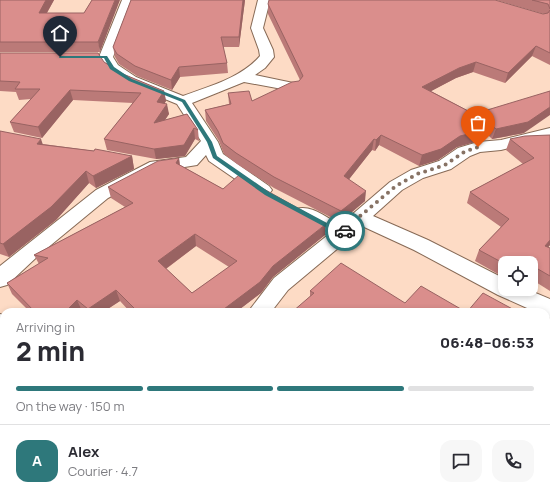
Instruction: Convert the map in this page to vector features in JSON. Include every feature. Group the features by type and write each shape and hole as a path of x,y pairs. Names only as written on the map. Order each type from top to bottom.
{"street":[{"path":"128,0 106,57 112,68 131,80 183,101 212,150 281,201 342,234"},
{"path":"183,101 242,77 263,64 267,57 258,28 264,0"},
{"path":"90,57 106,57"},
{"path":"242,77 293,87"},
{"path":"262,308 280,284 342,234 359,217 396,186 417,174 445,165 464,152 478,147 501,145 550,133"},
{"path":"133,162 156,166 191,161 212,150"},
{"path":"0,279 33,249 102,194 156,166"},
{"path":"359,217 421,245 498,285"},
{"path":"521,296 548,308"}],"building":[{"path":"0,0 46,0 39,13 84,13 92,0 115,0 98,42 0,42"},
{"path":"131,0 243,0 239,37 221,37 227,63 179,67 171,80 135,66 117,54 113,47"},
{"path":"269,0 495,0 543,14 548,13 550,10 550,53 536,46 508,73 476,62 459,68 422,87 474,114 550,91 550,107 528,122 496,129 491,125 485,130 460,136 441,149 422,155 381,135 376,140 374,139 344,176 366,191 341,211 274,177 236,153 223,143 218,131 205,110 231,104 228,93 249,91 252,101 292,82 299,81 303,76 268,4"},
{"path":"532,0 550,0 550,9 548,4"},
{"path":"0,53 98,53 104,62 123,74 164,91 157,102 167,104 154,123 187,114 198,130 194,128 184,145 154,149 104,139 141,93 70,90 38,127 10,122 40,89 15,89 20,82 0,81"},
{"path":"0,131 41,139 37,144 94,151 95,149 132,156 93,176 86,171 51,207 3,244 0,243"},
{"path":"550,135 550,240 545,246 550,248 550,276 538,269 538,256 498,256 498,260 479,250 509,219 470,192 534,158 510,139 525,136"},
{"path":"179,158 176,163 223,189 239,175 326,224 273,266 260,282 225,308 134,308 116,290 89,308 87,308 77,300 69,308 31,308 7,283 48,258 34,255 133,203 108,187 158,161","holes":["195,234 237,261 192,293 158,261"]},
{"path":"341,263 405,303 421,286 459,308 297,308 314,293 310,291"},
{"path":"483,293 511,308 470,308"}],"way so far":[{"path":"345,231 359,217 396,186 417,174 445,165 464,152 478,147"}],"route":[{"path":"60,57 106,57 112,68 131,80 183,101 210,142 215,157 267,194 342,234 345,231"}]}
